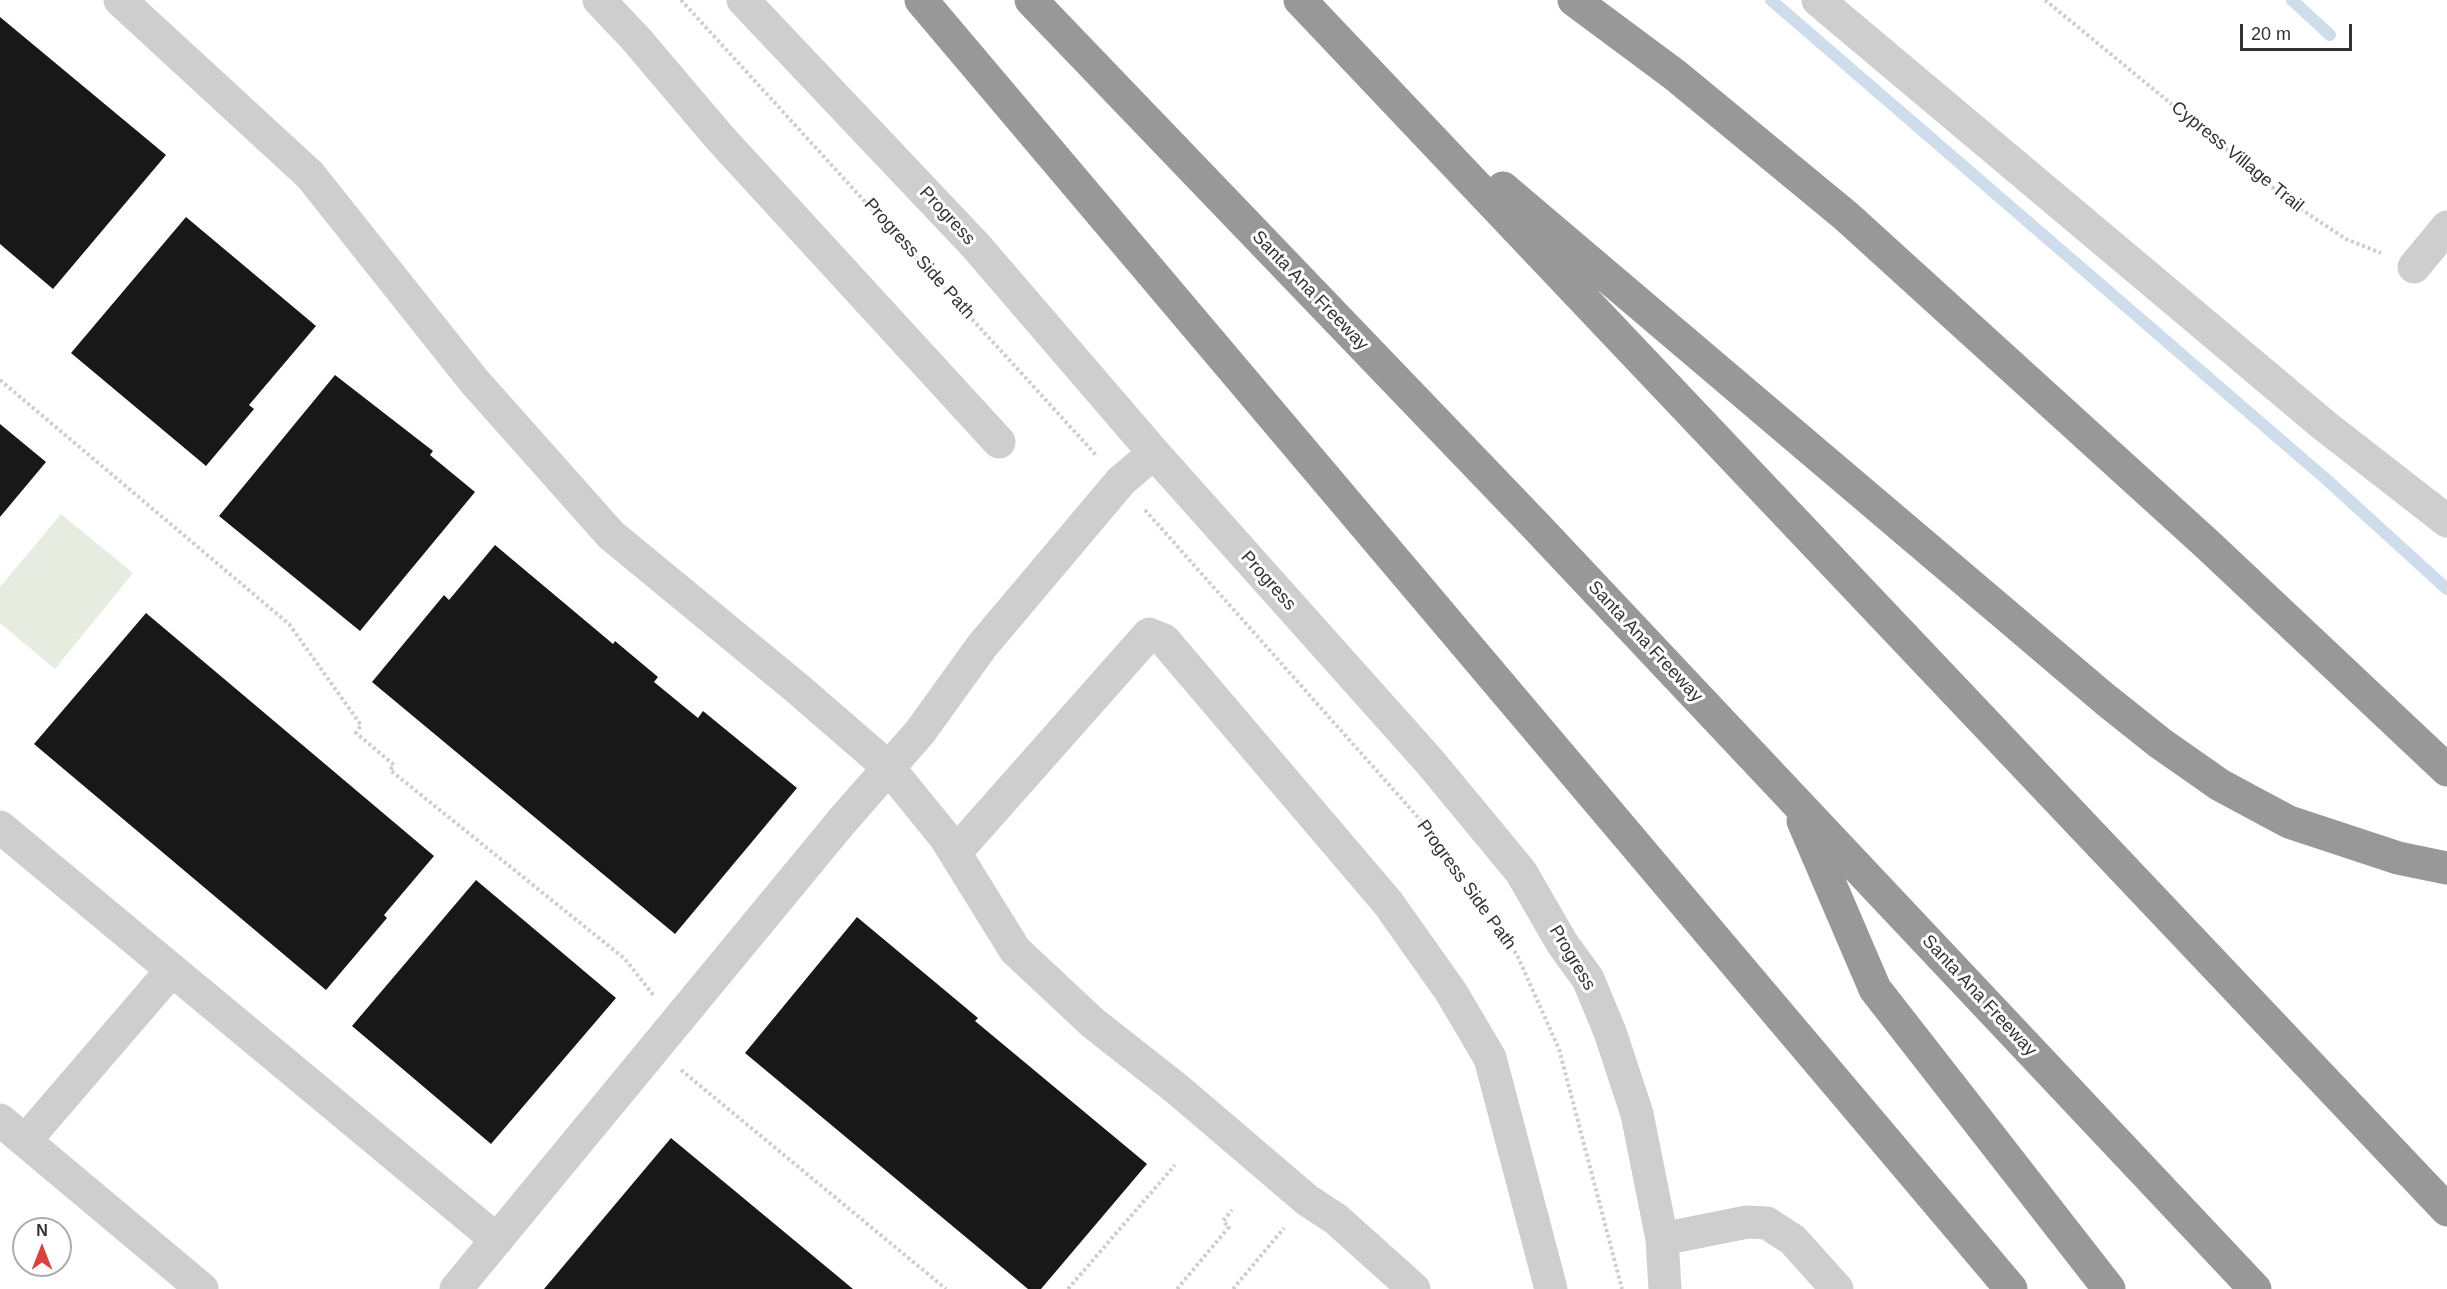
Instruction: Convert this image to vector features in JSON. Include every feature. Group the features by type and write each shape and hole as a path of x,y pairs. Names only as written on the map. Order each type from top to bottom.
{"highway":[{"path":"921,0 2011,1289"},
{"name":"Santa Ana Freeway","path":"1031,0 1794,800 2255,1289"},
{"path":"1300,0 2447,1210"},
{"path":"1574,0 1675,75 1846,216 2247,583 2447,770"},
{"path":"1374,78 2160,743 2220,785 2289,822 2398,858 2447,868"},
{"path":"1794,800 1875,989 2109,1289"}],"street":[{"path":"120,0 310,175 474,381 611,535 798,689 888,767 945,837 1015,950 1093,1023 1177,1089 1307,1200 1336,1219 1414,1289"},
{"path":"599,0 636,39 720,138 999,442"},
{"name":"Progress","path":"743,0 976,246 1154,453 1430,762 1521,872 1562,943 1588,979 1610,1032 1637,1114 1662,1239 1665,1289"},
{"path":"1818,0 2325,426 2447,521"},
{"path":"2414,267 2447,227"},
{"path":"456,1289 888,767 920,732 982,646 1120,481 1154,453"},
{"path":"955,853 1149,634 1164,640 1388,903 1451,992 1490,1058 1551,1289"},
{"path":"0,827 497,1240"},
{"path":"25,1141 172,970"},
{"path":"0,1120 202,1289"},
{"path":"1662,1239 1747,1222 1767,1223 1793,1240 1837,1289"},
{"name":"Progress","path":"1662,1239 1686,1289"}],"path":[{"name":"Progress Side Path","path":"681,0 1100,458"},
{"name":"Cypress Village Trail","path":"2045,0 2293,204 2346,239 2414,267"},
{"path":"0,380 289,624 361,725 356,733 394,765 390,770 625,959 654,996"},
{"name":"Progress Side Path","path":"1158,525 1440,842 1517,955 1559,1049 1622,1289"},
{"path":"681,1070 946,1289"},
{"path":"1068,1289 1175,1165"},
{"path":"1233,1289 1307,1200"},
{"path":"1177,1289 1229,1227 1223,1221 1232,1210"}],"shaded area":[{"path":"61,514 133,573 55,669 0,623 0,587"}],"building":[{"path":"0,17 166,155 53,289 0,244"},
{"path":"186,217 316,326 249,405 254,409 206,466 71,353"},
{"path":"335,375 433,451 430,455 475,492 360,631 219,516"},
{"path":"0,424 46,462 0,517"},
{"path":"495,545 613,644 615,641 658,677 654,682 698,718 703,711 797,788 675,934 372,682 444,595 449,600"},
{"path":"146,613 434,856 384,915 387,918 326,990 34,744"},
{"path":"476,880 616,998 491,1144 352,1026"},
{"path":"857,917 978,1018 975,1021 1147,1164 1041,1289 1028,1289 745,1053"},
{"path":"671,1138 853,1289 544,1289"}],"waterway":[{"path":"1771,0 2327,480 2447,589"},
{"path":"2292,0 2330,35"}]}
